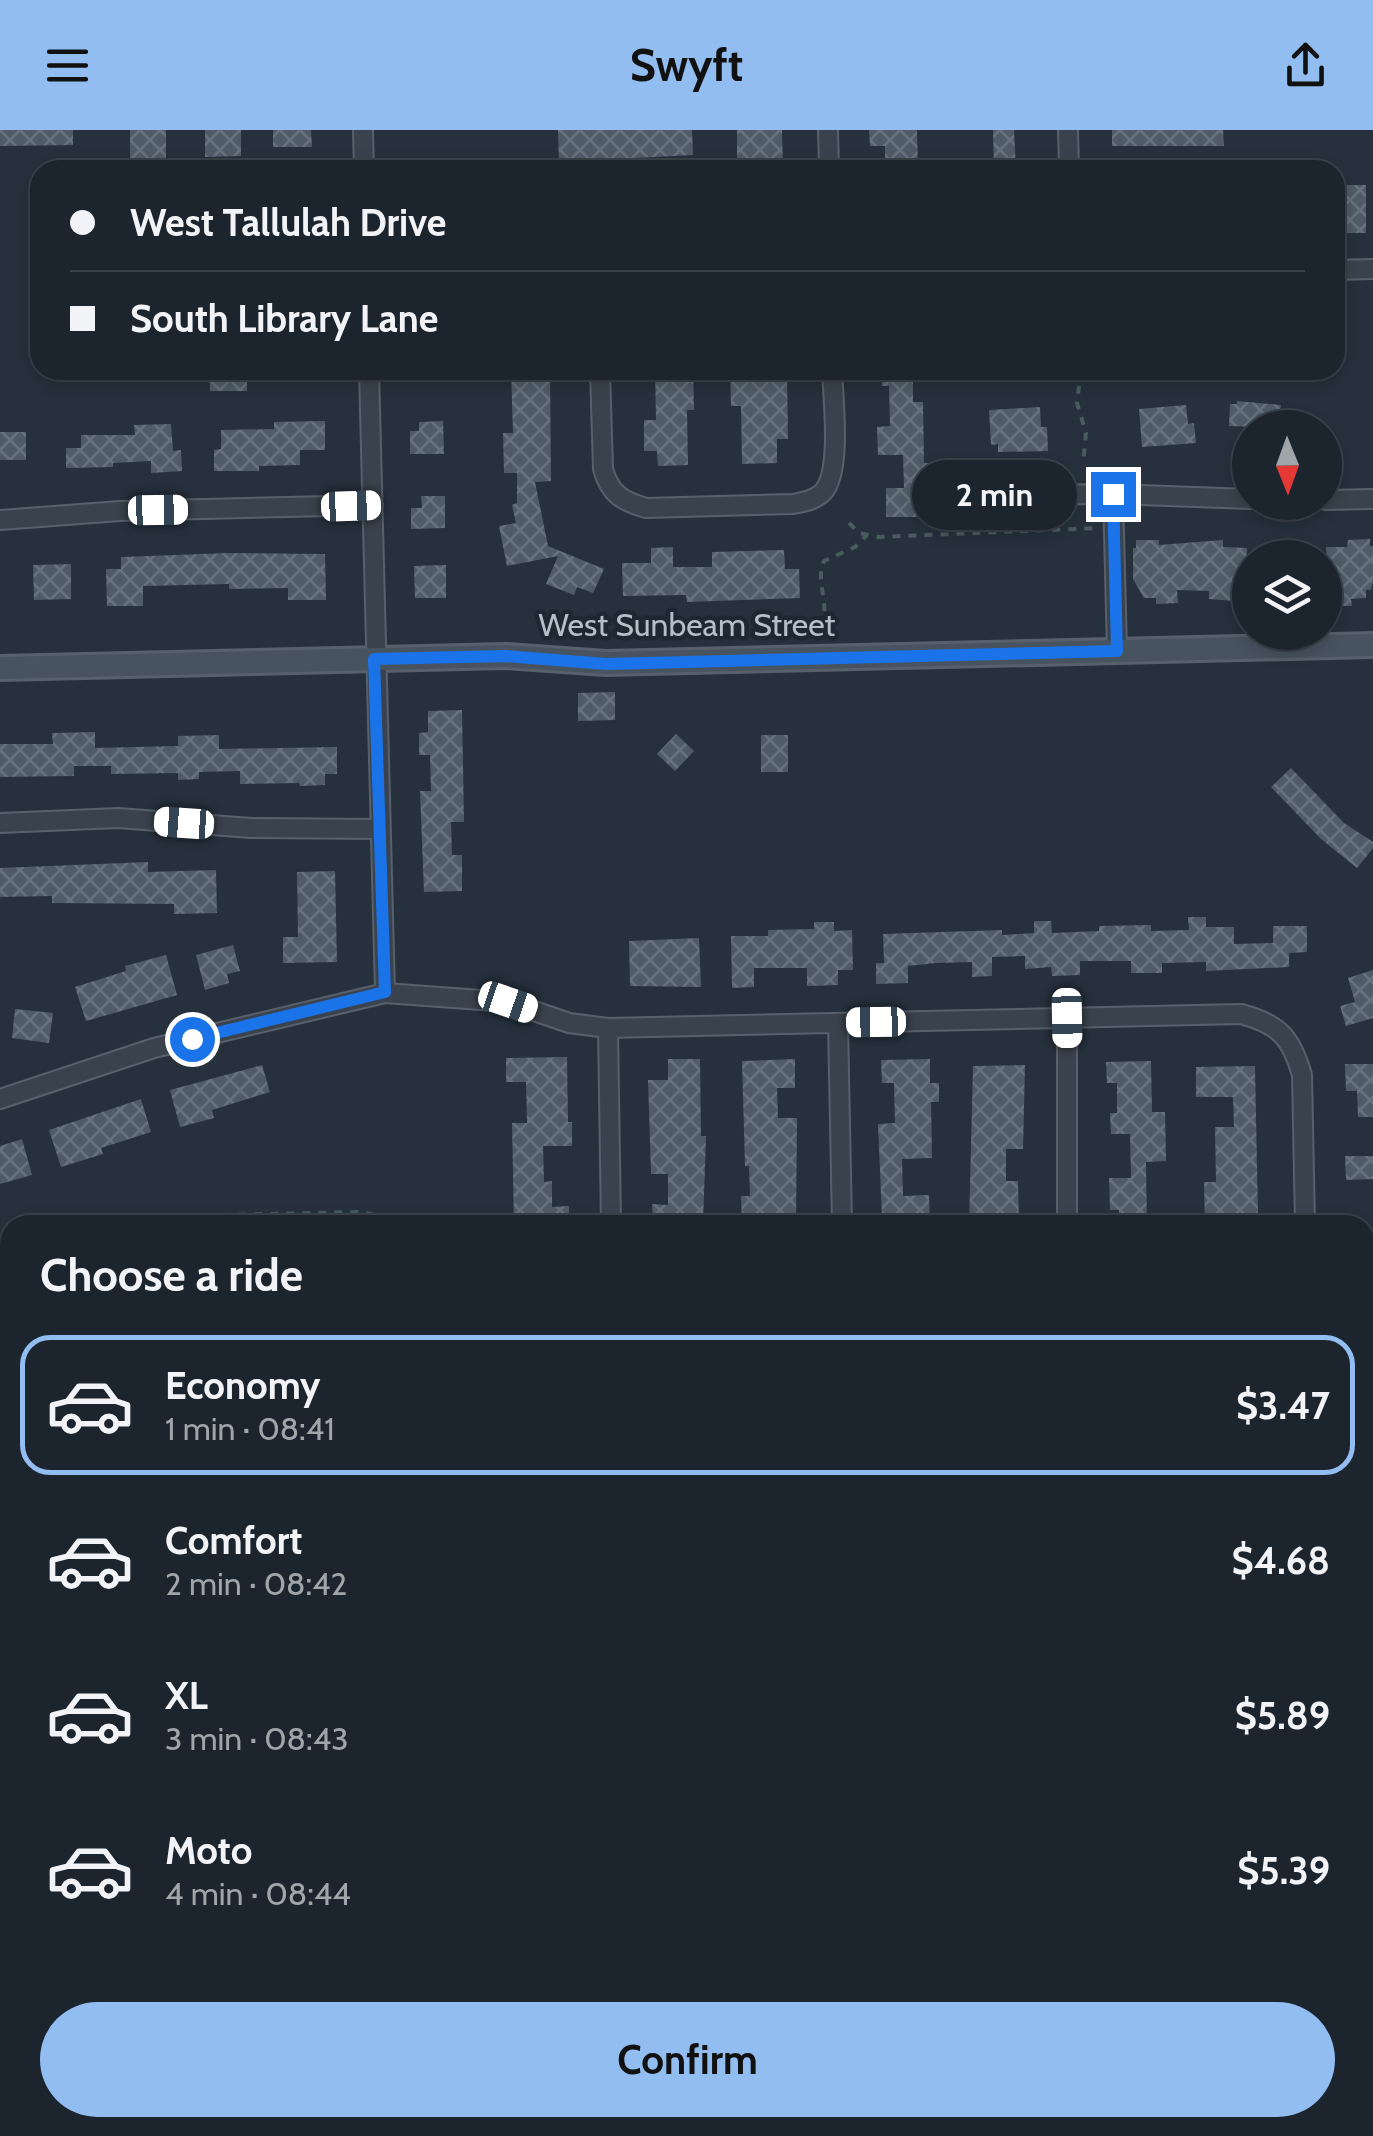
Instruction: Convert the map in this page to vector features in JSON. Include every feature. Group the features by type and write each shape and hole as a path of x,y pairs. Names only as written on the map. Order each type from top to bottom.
{"street":[{"path":"363,130 364,160"},
{"path":"828,130 828,160"},
{"path":"1068,130 1069,160"},
{"path":"1345,269 1373,268"},
{"path":"369,380 385,992"},
{"path":"600,380 603,469 614,494 646,508 793,504 825,491 834,461 832,380"},
{"path":"1113,494 1117,651"},
{"path":"970,495 1232,498"},
{"path":"1342,500 1373,499"},
{"path":"0,520 120,511 372,505"},
{"name":"West Sunbeam Street","path":"0,668 506,656 606,664 1373,645"},
{"path":"0,824 118,818 251,828 380,829"},
{"path":"0,1100 154,1048 385,992 508,1002 569,1024 608,1028 1240,1014 1262,1020 1282,1032 1296,1052 1302,1075 1306,1215"},
{"path":"1067,1018 1067,1215"},
{"path":"838,1023 842,1215"},
{"path":"608,1028 611,1215"}],"path":[{"path":"1080,380 1077,403 1086,433 1083,464"},
{"path":"848,523 866,536 1103,528"},
{"path":"819,626 826,611 820,584 824,560 855,547 866,536"},
{"path":"222,1215 372,1215"}],"building":[{"path":"0,130 73,130 73,145 0,146"},
{"path":"130,130 166,130 166,158 130,159"},
{"path":"205,130 241,130 241,156 205,157"},
{"path":"273,130 311,130 312,147 273,147"},
{"path":"558,130 692,130 693,155 559,160"},
{"path":"737,130 782,130 783,160 737,160"},
{"path":"869,130 917,130 918,160 885,160 885,146 870,146"},
{"path":"993,130 1014,130 1016,160 994,160"},
{"path":"1112,130 1223,130 1224,146 1112,146"},
{"path":"1345,185 1366,185 1366,233 1345,233"},
{"path":"209,380 247,380 247,391 210,391"},
{"path":"511,380 550,380 551,481 535,482 548,546 604,569 593,593 577,587 574,595 546,584 558,556 507,566 499,526 516,523 512,505 517,503 517,473 504,473 503,433 513,433"},
{"path":"655,380 693,380 694,410 687,410 688,465 658,466 657,451 644,451 644,420 656,420"},
{"path":"730,380 787,380 788,439 777,439 777,463 742,464 741,406 731,406"},
{"path":"882,380 913,380 913,402 923,402 924,463 935,463 936,498 928,499 929,517 886,517 886,488 904,488 903,455 878,455 877,427 890,426 889,386 882,386"},
{"path":"1230,404 1281,405 1280,410 1232,410 1229,426"},
{"path":"1186,405 1188,424 1194,423 1196,443 1142,447 1139,409"},
{"path":"1040,407 1041,427 1047,427 1048,451 998,452 998,444 991,445 989,410"},
{"path":"325,421 325,450 300,450 300,465 259,466 259,471 214,471 214,450 221,449 221,430 274,429 274,422"},
{"path":"443,421 444,454 410,454 410,431 419,431 419,422"},
{"path":"171,424 173,451 181,450 182,471 151,473 151,461 66,468 66,448 81,448 81,435 135,435 134,425"},
{"path":"0,432 26,432 26,460 0,460"},
{"path":"421,496 445,496 445,528 411,529 411,508 422,508"},
{"path":"1370,539 1373,580 1366,598 1351,599 1352,606 1342,606 1342,547 1347,547 1348,540"},
{"path":"1136,540 1159,540 1159,545 1223,540 1223,547 1232,547 1232,601 1209,599 1209,591 1177,590 1178,603 1156,604 1156,598 1144,598 1133,579"},
{"path":"673,547 673,567 712,567 712,552 784,550 785,569 799,569 800,598 687,602 686,595 623,596 622,563 651,563 651,548"},
{"path":"325,554 326,600 288,600 288,588 229,589 229,584 143,586 143,606 107,606 106,569 121,569 121,557"},
{"path":"71,564 71,599 34,600 33,565"},
{"path":"446,565 446,598 415,598 414,566"},
{"path":"615,692 615,720 578,721 578,693"},
{"path":"462,710 464,822 451,822 452,855 462,855 462,891 424,892 420,791 431,791 430,755 419,755 419,733 428,732 428,711"},
{"path":"95,732 95,748 178,746 178,736 219,735 219,749 337,747 337,774 325,774 325,785 300,786 240,784 240,771 199,772 199,779 178,780 178,773 111,774 111,766 74,766 74,776 0,777 0,744 53,744 52,733"},
{"path":"676,734 694,751 675,771 657,754"},
{"path":"761,735 788,735 788,772 761,772"},
{"path":"1291,768 1344,823 1373,842 1373,848 1357,868 1321,839 1271,787"},
{"path":"148,862 148,872 216,870 217,913 174,914 174,904 52,903 52,896 0,897 0,868"},
{"path":"335,871 337,962 283,963 283,937 298,937 297,872"},
{"path":"1188,917 1206,917 1206,927 1234,927 1234,944 1273,943 1273,926 1307,926 1307,952 1289,953 1289,967 1206,971 1206,962 1162,963 1162,973 1131,973 1131,961 1080,961 1080,975 1052,976 1051,967 1025,969 1025,956 992,957 992,976 972,977 972,962 936,963 908,966 908,983 876,984 876,963 884,963 883,934 1002,930 1002,935 1034,933 1034,921 1051,921 1052,933 1099,931 1099,926 1151,925 1151,931 1189,930"},
{"path":"814,922 834,922 834,931 852,930 853,970 838,970 838,985 807,986 807,968 754,968 754,987 732,988 731,936 768,936 768,930 814,929"},
{"path":"699,938 701,987 630,986 629,941"},
{"path":"233,945 240,971 227,974 229,983 205,990 196,955"},
{"path":"166,955 177,995 86,1021 75,987 126,971 125,966"},
{"path":"1373,970 1373,1018 1346,1026 1340,1006 1355,1002 1348,978"},
{"path":"15,1009 53,1013 49,1043 12,1038"},
{"path":"567,1057 572,1146 543,1146 544,1182 552,1181 552,1207 569,1206 569,1215 514,1215 512,1123 527,1123 526,1082 506,1082 506,1058"},
{"path":"668,1059 700,1059 701,1136 706,1136 703,1215 653,1215 652,1204 668,1205 668,1174 651,1174 648,1080 668,1080"},
{"path":"795,1059 795,1088 777,1088 778,1118 797,1118 796,1215 742,1215 741,1196 750,1196 749,1166 745,1166 742,1061"},
{"path":"930,1059 930,1083 939,1083 939,1102 931,1102 932,1158 902,1159 903,1196 929,1195 930,1215 882,1215 878,1124 895,1123 894,1083 882,1083 881,1060"},
{"path":"1151,1061 1152,1112 1165,1112 1166,1161 1146,1162 1147,1215 1119,1215 1119,1210 1110,1210 1109,1178 1131,1178 1130,1134 1111,1134 1110,1113 1117,1113 1117,1083 1107,1083 1106,1062"},
{"path":"1345,1064 1373,1064 1373,1117 1358,1117 1357,1091 1346,1091"},
{"path":"262,1065 270,1092 212,1110 214,1118 180,1127 170,1090"},
{"path":"1025,1065 1023,1149 1006,1149 1006,1181 1018,1181 1019,1215 969,1215 973,1066"},
{"path":"1255,1066 1258,1215 1205,1215 1204,1182 1216,1182 1215,1127 1234,1127 1233,1097 1196,1097 1196,1067"},
{"path":"141,1099 151,1132 101,1148 103,1154 61,1167 49,1130"},
{"path":"22,1139 32,1175 0,1184 0,1146"},
{"path":"1345,1156 1373,1156 1373,1179 1346,1180"}],"route":[{"path":"192,1039 385,992 374,659 506,656 606,664 1117,651 1113,494"}]}
